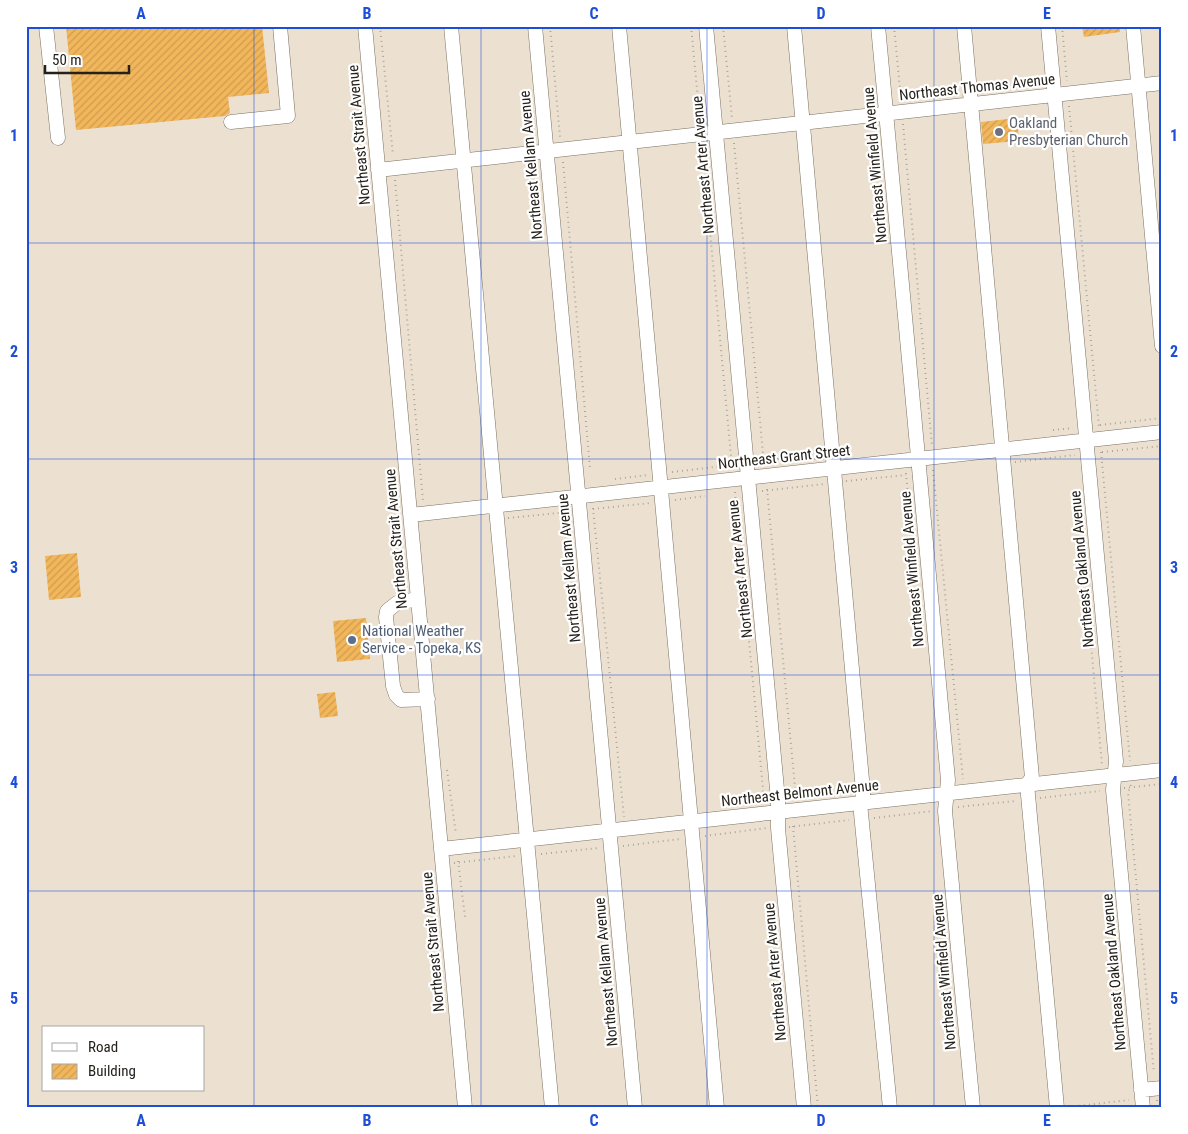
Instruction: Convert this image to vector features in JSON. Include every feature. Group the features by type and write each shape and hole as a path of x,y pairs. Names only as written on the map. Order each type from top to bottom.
{"street":[{"path":"46,26 58,138"},
{"path":"232,122 288,116 280,26"},
{"name":"Northeast Strait Avenue","path":"365,26 378,170 417,514 418,599 464,1108"},
{"path":"451,26 552,1108"},
{"name":"Northeast Kellam Avenue","path":"535,26 546,150 585,496 609,830 635,1108"},
{"path":"619,26 694,837 717,1108"},
{"name":"Northeast Arter Avenue","path":"706,26 716,132 740,479 772,828 804,1108"},
{"path":"794,26 864,797 860,803 890,1108"},
{"name":"Northeast Winfield Avenue","path":"878,26 948,780 946,809 973,1108"},
{"path":"964,26 1032,778 1027,784 1028,799 1057,1108"},
{"name":"Northeast Oakland Avenue","path":"1048,26 1077,441 1116,761 1114,775 1107,790 1142,1099"},
{"path":"1133,26 1162,346"},
{"name":"Northeast Thomas Avenue","path":"378,170 1162,83"},
{"name":"Northeast Grant Street","path":"417,514 1162,432"},
{"path":"418,599 397,602 387,611 386,617 393,686 396,695 401,700 428,699"},
{"name":"Northeast Belmont Avenue","path":"442,849 1162,770"},
{"path":"1142,1099 1162,1088"}],"path":[{"path":"380,26 394,168 417,514"},
{"path":"550,26 590,472"},
{"path":"691,26 701,134 740,479 772,828"},
{"path":"723,26 799,826"},
{"path":"894,26 932,457 966,806"},
{"path":"585,496 624,820 629,828 630,845"},
{"path":"1085,575 1102,764 1099,776 1107,790"},
{"path":"443,864 630,845 1162,784"},
{"path":"793,826 818,1108"},
{"path":"1067,1108 1162,1097"}],"building":[{"path":"66,26 262,26 269,93 228,97 230,113 225,116 76,130"},
{"path":"1082,26 1120,26 1120,32 1084,37"},
{"name":"Oakland Presbyterian Church","path":"1017,118 1019,141 983,144 981,122"},
{"path":"77,553 81,597 49,600 45,556"},
{"name":"National Weather Service - Topeka, KS","path":"366,618 370,659 337,662 333,621"},
{"path":"335,692 338,716 320,718 317,694"}],"place":[{"name":"Oakland Presbyterian Church","path":"999,132"},
{"name":"National Weather Service - Topeka, KS","path":"352,640"}]}
